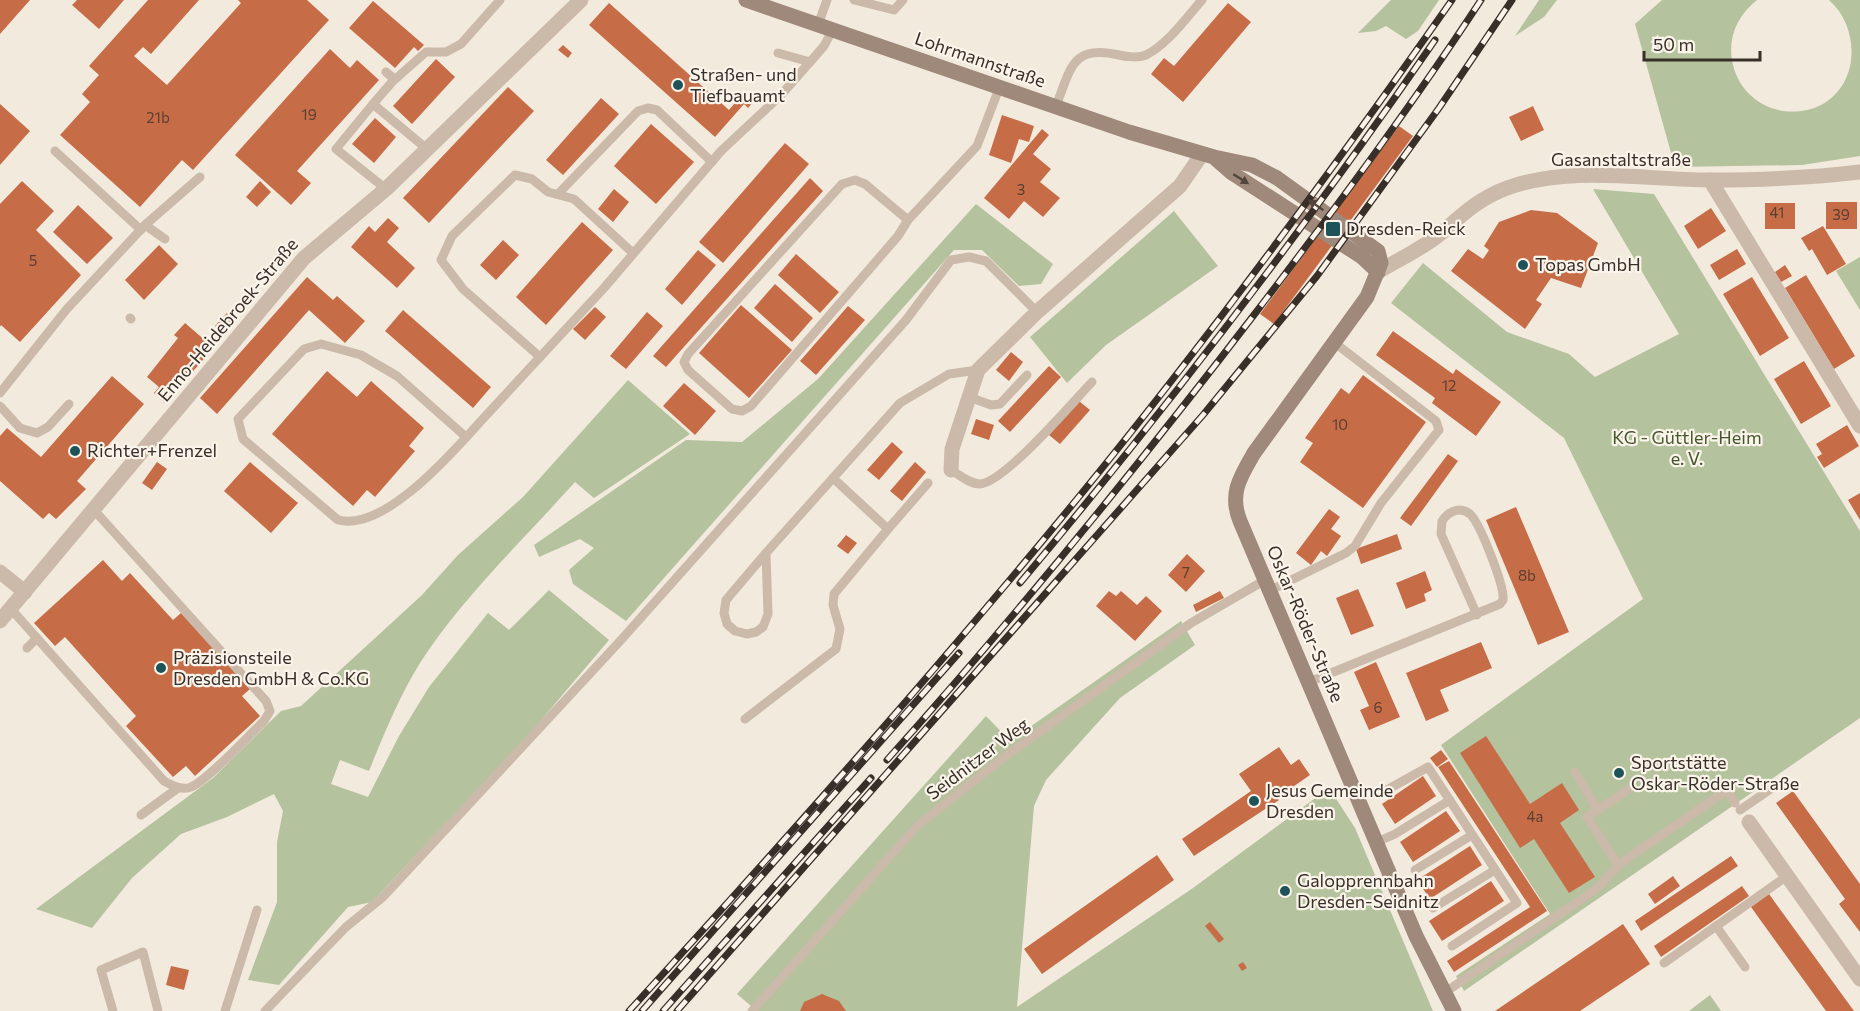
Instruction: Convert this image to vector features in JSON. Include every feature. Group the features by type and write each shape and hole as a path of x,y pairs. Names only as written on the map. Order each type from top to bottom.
{"street":[{"name":"Enno-Heidebroek-Straße","path":"562,16 571,0"},
{"name":"Enno-Heidebroek-Straße","path":"0,621 304,258 386,189 581,0"},
{"name":"Lohrmannstraße","path":"746,0 1208,156 1252,165 1277,178 1378,251 1381,263 1378,272"},
{"path":"951,470 952,449 978,370 1036,312 1180,186 1208,156"},
{"name":"Gasanstaltstraße","path":"1378,272 1440,234 1458,215 1479,201 1507,188 1538,180 1599,176 1710,180 1810,178 1860,172"},
{"name":"Gasanstaltstraße","path":"1710,180 1860,426"},
{"name":"Oskar-Röder-Straße","path":"1378,272 1367,297 1254,453 1238,480 1233,496 1236,511 1267,586 1377,842 1444,993 1455,1011"},
{"path":"0,572 25,592"},
{"path":"1742,812 1860,979"}],"lane":[{"path":"386,189 336,149 392,82 426,52 446,52 460,44 500,0"},
{"path":"466,436 397,376 361,356 321,344 304,349 238,418 243,439 338,520 350,523 390,506 419,486 466,436 540,357 712,162 782,95 810,62 826,27 827,0"},
{"path":"854,0 894,10 903,0"},
{"path":"1056,106 1065,83 1081,55 1091,51 1126,57 1145,56 1161,44 1202,0"},
{"path":"778,53 810,62"},
{"path":"386,72 393,78 392,82"},
{"path":"908,220 865,184 855,180 842,183 781,253 736,297 688,354 684,362 688,370 732,409 741,411 751,406 898,236 908,220 977,146 1000,86"},
{"path":"373,104 427,149"},
{"path":"558,194 638,111 648,108 657,110 712,162"},
{"path":"55,151 143,228 165,239"},
{"path":"540,357 463,289 441,260 452,236 515,175 532,179 548,192 574,199 633,253"},
{"path":"0,393 49,331 143,228 200,177"},
{"path":"266,1011 346,927 383,897 621,640 906,320 951,260 969,257 986,261 1036,312"},
{"path":"49,331 57,338"},
{"name":"Seidnitzer Weg","path":"752,1011 917,826 999,761 1191,623 1267,586 1346,553 1354,546 1381,503 1438,430 1436,421 1335,343"},
{"path":"766,553 768,614 763,627 747,634 735,631 728,624 724,613 726,600 766,553 900,403 949,374 978,370"},
{"path":"969,398 991,405 1000,404 1027,375"},
{"path":"951,470 968,481 981,484 1001,474 1092,382"},
{"path":"0,406 20,428 37,433 48,427 69,404"},
{"path":"833,478 888,529"},
{"path":"745,719 836,649 840,629 833,605 834,594 928,483"},
{"path":"11,609 157,774 164,781 178,788 189,788 201,780 264,721 270,711 266,700 94,510"},
{"path":"1309,682 1477,615 1500,604 1503,600 1502,586 1474,519 1464,511 1458,510 1446,515 1442,521 1441,534 1477,615"},
{"path":"106,542 114,534"},
{"path":"27,648 38,638"},
{"path":"1385,791 1428,767 1517,903 1452,946"},
{"path":"1575,772 1598,809"},
{"path":"1444,993 1598,888 1618,865 1726,789 1742,812 1778,784"},
{"path":"1618,865 1587,817 1632,787"},
{"path":"141,815 178,788"},
{"path":"1377,842 1395,834 1450,800"},
{"path":"1415,870 1472,835"},
{"path":"1433,908 1495,870"},
{"path":"1664,963 1787,876"},
{"path":"225,1011 257,910"},
{"path":"1716,926 1745,967"},
{"path":"113,1011 101,970 143,952 158,1011"}],"green space":[{"path":"1391,0 1439,0 1418,31 1406,39 1386,26 1376,31 1358,33"},
{"path":"1539,0 1557,0 1544,17 1515,36"},
{"path":"1662,0 1757,0 1740,19 1733,34 1731,51 1736,75 1744,88 1766,106 1794,112 1823,104 1835,95 1844,83 1852,54 1850,39 1839,11 1829,0 1860,0 1860,156 1802,165 1675,167 1635,24"},
{"name":"KG - Güttler-Heim e. V.","path":"1593,189 1654,194 1860,531 1860,718 1464,991 1456,976 1550,914 1441,745 1643,599 1564,438 1391,303 1423,263 1507,332 1569,354 1595,377 1679,334"},
{"path":"976,204 1053,264 1041,284 1019,286 982,250 954,250 626,621 573,584 569,570 594,548 580,539 539,557 534,545 686,440 742,442 818,379"},
{"path":"1174,211 1218,266 1106,345 1067,383 1030,337"},
{"path":"1860,257 1860,310 1836,271"},
{"path":"628,380 690,434 594,498 575,482 493,570 436,640 405,689 369,771 340,760 331,784 368,797 399,736 429,687 488,613 509,630 549,590 609,640 526,738 372,902 348,907 279,985 248,980 277,902 277,842 283,811 274,794 227,817 181,834 132,878 92,928 36,909 213,778 281,711 301,706 422,595 458,555 523,497"},
{"name":"Galopprennbahn Dresden-Seidnitz","path":"1181,621 1195,645 1120,698 1046,780 1034,806 1017,1007 1193,888 1329,788 1355,828 1433,1011 757,1011 737,994 986,716 1010,741"},
{"path":"1710,995 1721,1011 1689,1011"}],"building":[{"path":"0,0 30,0 0,34"},
{"path":"77,0 124,0 99,29 72,5"},
{"path":"148,0 199,0 151,54 143,47 134,56 167,85 241,3 238,0 307,0 329,20 193,170 182,160 140,207 60,135 90,102 82,94 99,75 89,66"},
{"path":"373,1 424,45 418,51 414,47 395,68 349,28"},
{"name":"Straßen- und Tiefbauamt","path":"609,3 729,110 745,91 755,100 748,108 744,104 715,137 589,25"},
{"path":"1228,3 1251,22 1183,102 1151,74 1164,58 1174,66"},
{"path":"563,45 572,53 568,58 558,50"},
{"path":"330,49 350,68 357,60 379,80 297,171 311,183 291,205 235,155"},
{"path":"436,59 455,77 412,124 393,106"},
{"path":"508,87 534,111 429,223 403,198"},
{"path":"601,98 619,114 563,175 546,160"},
{"path":"0,104 30,131 0,165"},
{"path":"1533,106 1544,130 1521,141 1509,117"},
{"path":"1002,115 1034,126 1029,142 1019,139 1011,163 989,155"},
{"path":"375,118 396,137 374,163 352,144"},
{"path":"651,124 694,162 656,204 614,166"},
{"path":"1399,126 1413,136 1274,324 1260,314"},
{"path":"1042,129 1049,135 1033,154 1051,169 1040,182 1060,198 1043,217 1024,201 1009,219 984,198"},
{"path":"785,143 809,164 723,263 699,242"},
{"path":"810,178 823,191 666,367 653,356"},
{"path":"22,181 54,211 36,230 81,275 20,342 1,325 0,327 0,204"},
{"path":"260,181 271,192 257,207 246,197"},
{"path":"614,189 629,202 613,222 598,209"},
{"path":"1826,202 1857,202 1857,229 1826,229"},
{"path":"1765,203 1795,203 1795,229 1765,229"},
{"path":"78,205 113,238 87,264 53,232"},
{"path":"1711,208 1726,231 1698,249 1684,226"},
{"name":"Topas GmbH","path":"1531,210 1557,213 1598,243 1581,288 1551,278 1536,300 1542,304 1525,329 1451,271 1468,249 1483,259 1489,250 1484,246 1499,222"},
{"path":"388,218 399,228 387,242 415,268 397,288 351,247 369,226 375,232"},
{"path":"582,222 613,250 546,325 516,297"},
{"path":"1823,226 1846,264 1827,275 1812,249 1809,251 1801,238"},
{"path":"503,240 519,255 496,280 480,265"},
{"path":"159,245 178,264 144,300 125,280"},
{"path":"1737,249 1746,264 1719,280 1710,265"},
{"path":"698,250 716,265 682,305 665,289"},
{"path":"796,254 839,292 820,313 778,275"},
{"path":"1785,265 1792,276 1781,282 1775,272"},
{"path":"1806,275 1855,356 1834,369 1785,288"},
{"path":"307,277 333,300 337,296 365,321 345,343 309,310 217,414 200,398"},
{"path":"1752,277 1789,338 1760,356 1723,294"},
{"path":"775,284 813,318 792,342 754,308"},
{"path":"741,305 792,350 749,398 699,353"},
{"path":"848,306 865,320 816,375 800,361"},
{"path":"595,307 606,317 585,340 573,329"},
{"path":"403,310 491,387 473,408 385,331"},
{"path":"647,312 663,326 626,369 610,356"},
{"path":"227,313 236,320 225,333 215,326"},
{"path":"185,323 207,342 202,347 209,353 165,403 154,393 159,387 147,377 178,338 174,335"},
{"path":"1393,331 1453,374 1456,369 1501,402 1476,436 1432,403 1435,398 1376,355"},
{"path":"1011,352 1023,362 1009,381 996,370"},
{"path":"1804,361 1831,406 1801,424 1774,379"},
{"path":"1049,366 1061,377 1010,432 998,421"},
{"path":"327,371 357,397 371,381 424,428 409,446 415,451 375,497 367,490 353,506 272,434"},
{"path":"1363,375 1426,422 1363,508 1300,462 1313,443 1305,438 1341,388 1349,394"},
{"name":"Richter+Frenzel","path":"112,376 144,404 77,481 86,489 56,519 49,513 43,519 0,481 0,436 7,428 41,457"},
{"path":"684,383 716,411 695,435 663,406"},
{"path":"1079,401 1090,410 1060,444 1049,435"},
{"path":"976,419 994,425 989,440 971,434"},
{"path":"1847,425 1859,446 1824,468 1817,457 1822,454 1816,444"},
{"path":"892,442 903,452 879,480 867,470"},
{"path":"1448,454 1458,461 1411,526 1400,518"},
{"path":"157,462 167,469 152,490 142,483"},
{"path":"250,462 298,503 271,533 224,491"},
{"path":"915,462 926,472 902,501 890,491"},
{"path":"1860,493 1860,520 1848,500"},
{"path":"1516,507 1569,632 1538,645 1486,520"},
{"path":"1329,509 1340,517 1331,529 1341,536 1327,556 1321,551 1311,565 1296,553"},
{"path":"1397,534 1402,549 1361,564 1356,549"},
{"path":"846,535 857,543 848,554 837,546"},
{"path":"1187,554 1205,571 1186,592 1168,575"},
{"name":"Präzisionsteile Dresden GmbH & Co.KG","path":"103,560 122,581 130,573 173,620 181,613 250,689 242,696 260,716 195,776 186,766 173,777 126,726 136,716 65,637 55,646 34,623"},
{"path":"1425,571 1432,590 1424,594 1426,601 1406,609 1396,583"},
{"path":"1358,589 1374,626 1351,635 1336,598"},
{"path":"1109,591 1116,596 1121,591 1137,605 1146,596 1162,611 1135,641 1096,606"},
{"path":"1220,591 1224,598 1196,612 1193,605"},
{"path":"1481,642 1492,668 1440,690 1449,711 1426,721 1406,673"},
{"path":"1376,662 1400,717 1369,730 1360,710 1369,706 1354,672"},
{"path":"1486,736 1530,804 1562,783 1579,810 1560,823 1595,877 1569,893 1534,839 1520,848 1460,753"},
{"path":"1279,747 1291,765 1299,759 1310,775 1277,798 1279,800 1194,856 1182,839 1251,791 1239,774"},
{"path":"1441,750 1448,759 1437,767 1430,758"},
{"path":"1449,761 1547,911 1454,972 1447,961 1530,907 1438,767"},
{"path":"1423,776 1436,796 1395,824 1382,804"},
{"path":"1793,791 1860,884 1860,932 1839,904 1845,899 1776,803"},
{"path":"1446,811 1460,831 1413,862 1400,842"},
{"path":"1470,846 1482,865 1430,899 1417,880"},
{"path":"1157,855 1174,880 1042,974 1024,949"},
{"path":"1731,856 1738,866 1641,931 1635,921"},
{"path":"1673,876 1680,886 1655,904 1648,894"},
{"path":"1491,881 1504,901 1442,941 1429,921"},
{"path":"1742,886 1749,896 1661,957 1654,946"},
{"path":"1769,894 1854,1011 1826,1011 1751,907"},
{"path":"1210,922 1224,939 1219,943 1205,926"},
{"path":"1623,924 1650,964 1580,1011 1495,1011"},
{"path":"1243,962 1247,968 1242,971 1238,965"},
{"path":"171,966 189,970 184,990 166,985"},
{"path":"822,994 839,1001 846,1011 800,1011 804,1002"}],"railway":[{"path":"629,1011 859,755 1082,493 1272,250 1452,0"},
{"path":"887,760 1030,595 1213,369 1372,158 1481,0"},
{"path":"677,1011 1203,415 1317,276 1439,108 1512,0"},
{"path":"1020,583 1129,451 1286,248 1435,40"},
{"path":"642,1011 959,653"},
{"path":"663,1011 871,778"}],"place":[{"name":"Straßen- und Tiefbauamt","path":"678,85"},
{"name":"Dresden-Reick","path":"1333,229"},
{"name":"Topas GmbH","path":"1523,265"},
{"name":"Richter+Frenzel","path":"75,451"},
{"name":"Präzisionsteile Dresden GmbH & Co.KG","path":"161,668"},
{"name":"Sportstätte Oskar-Röder-Straße","path":"1619,773"},
{"name":"Jesus Gemeinde Dresden","path":"1254,801"},
{"name":"Galopprennbahn Dresden-Seidnitz","path":"1285,891"}]}
